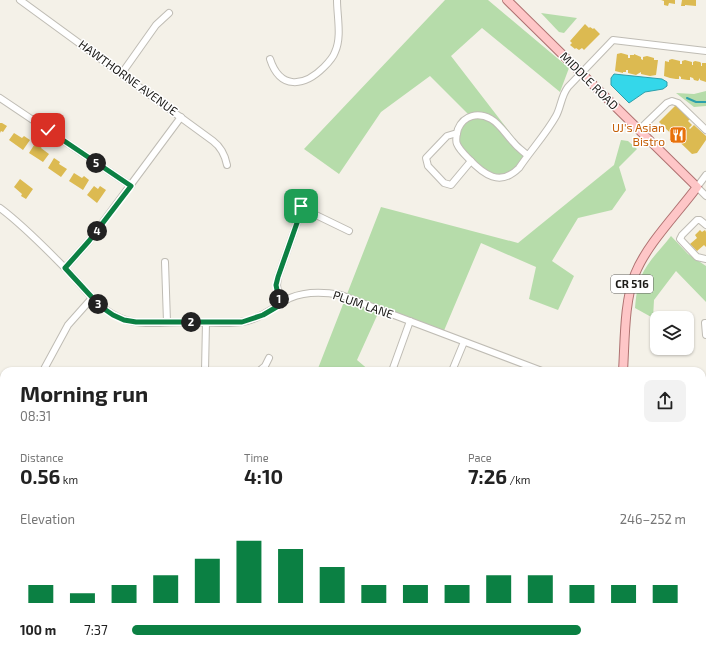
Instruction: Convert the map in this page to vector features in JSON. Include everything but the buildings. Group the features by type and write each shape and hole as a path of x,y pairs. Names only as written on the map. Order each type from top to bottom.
{"main road":[{"name":"MIDDLE ROAD","path":"507,0 697,187"},
{"name":"CR 516","path":"623,367 628,298 635,274 647,251 697,187"}],"street":[{"name":"HAWTHORNE AVENUE","path":"20,0 122,73 218,145 225,157 227,165"},
{"path":"270,59 277,74 288,81 306,81 316,75 332,59 338,46 337,0"},
{"path":"122,73 156,25 169,13"},
{"path":"527,155 514,144 492,120 481,115 476,115 466,118 460,124 457,133 457,144 460,150 483,172 490,176 504,177 514,173 520,168 527,155 556,115 565,91 580,73 613,40 706,51"},
{"path":"0,98 131,186"},
{"path":"639,130 672,101 678,103 706,130"},
{"path":"65,268 89,241 181,117"},
{"path":"457,133 447,136 426,158 428,166 444,183 451,185 471,161"},
{"path":"697,187 706,175"},
{"name":"MIDDLE ROAD","path":"697,187 706,196"},
{"path":"280,305 276,285 298,220 297,212 301,206 349,231"},
{"name":"PLUM LANE","path":"0,208 65,268 92,298 108,312 124,320 136,322 234,322 248,320 263,315 296,296 309,293 325,293 341,295 531,367"},
{"path":"706,225 700,220 697,220 680,239 697,257 706,259"},
{"path":"165,262 167,322"},
{"path":"45,367 68,325 92,298"},
{"path":"393,367 410,321"},
{"path":"205,367 206,322"},
{"path":"705,323 706,335"},
{"path":"454,367 464,342"},
{"path":"264,367 269,358"}],"green space":[{"path":"445,0 488,0 569,68 560,92 482,28 451,56 525,152 520,168 497,177 478,166 457,141 468,114 430,76 381,112 339,174 304,149"},
{"path":"541,13 577,18 564,33 559,32"},
{"path":"706,91 706,106 694,107 676,93 694,94"},
{"path":"621,140 628,141 637,149 619,167 626,190 612,210 578,218 552,261 574,276 558,310 529,299 536,267 481,243 443,333 380,309 357,360 365,367 319,367 381,207 518,243 614,165"},
{"path":"671,236 688,254 706,266 706,302 676,271 654,300 653,311 650,311 650,316 635,308 636,296 641,277 654,256"}],"water":[{"path":"614,74 662,79 667,82 667,86 663,89 645,92 629,103 611,85 611,78"}],"waterway":[{"path":"687,98 696,102 706,102"}],"place":[{"name":"UJ's Asian Bistro","path":"678,135"}],"route":[{"path":"48,130 131,186 89,241 65,268 100,306 113,315 124,320 142,323 242,322 263,315 280,305 276,285 279,271 298,220 297,212 301,206"}]}
